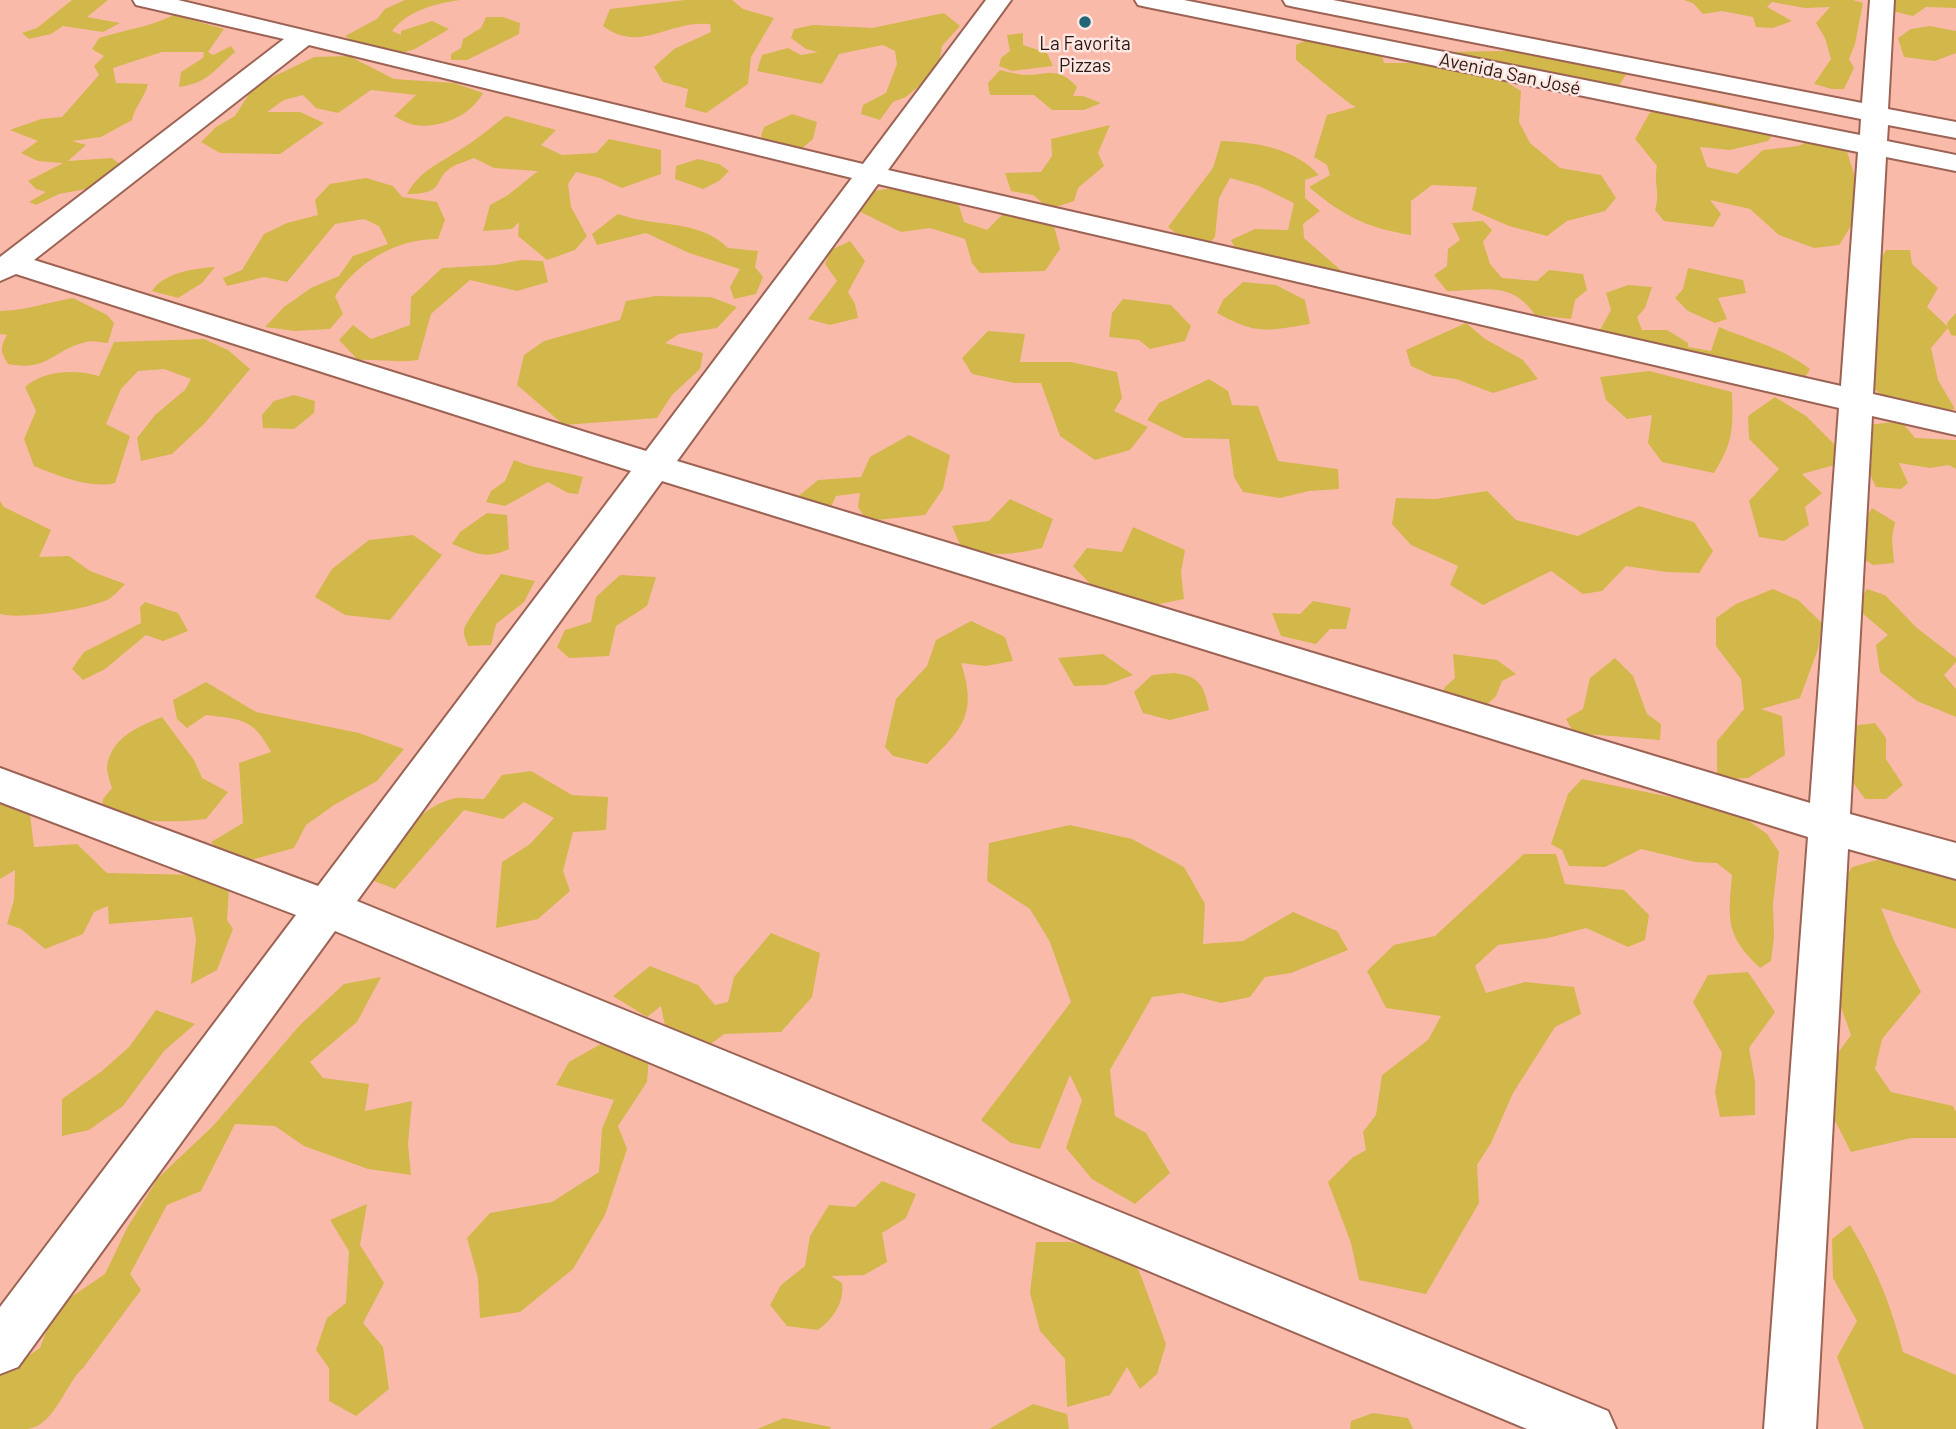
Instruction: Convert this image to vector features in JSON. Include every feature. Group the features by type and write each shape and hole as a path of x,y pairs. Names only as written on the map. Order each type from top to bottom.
{"street":[{"path":"145,0 304,36 870,174 1956,424"},
{"path":"0,1349 999,0"},
{"name":"Avenida San José","path":"1147,0 1875,132 1956,130"},
{"name":"Avenida San José","path":"1294,0 1875,132"},
{"path":"1790,1429 1882,0"},
{"path":"6,268 304,36"},
{"path":"1875,132 1956,163"},
{"path":"6,268 1829,826 1956,861"},
{"path":"0,785 326,908 1590,1429"}],"shaded area":[{"path":"72,0 108,0 87,17 120,23 103,32 63,26 51,34 29,39 22,33 37,28"},
{"path":"405,0 460,0 414,13 392,31 401,35 401,31 432,21 449,29 415,49 399,54 356,43 345,36 377,19 385,9"},
{"path":"685,0 732,0 743,9 774,18 751,57 748,84 706,113 685,107 688,89 663,82 654,67 674,49 711,32 710,24 695,24 642,37 617,34 603,26 610,9"},
{"path":"1684,0 1853,0 1863,3 1855,44 1849,59 1854,68 1844,89 1814,84 1831,59 1825,38 1816,23 1830,7 1805,8 1772,2 1767,7 1792,21 1773,28 1756,27 1753,17 1722,11 1703,14 1693,3"},
{"path":"1890,0 1956,0 1956,8 1926,7 1913,16 1892,11"},
{"path":"944,13 960,26 942,46 938,70 906,97 893,102 880,120 861,114 863,105 886,93 897,64 895,51 883,45 839,54 822,84 757,71 762,55 788,48 801,55 818,52 806,49 791,38 794,29 813,25 872,28"},
{"path":"174,15 224,29 208,52 213,55 231,46 235,52 204,79 179,87 181,72 203,58 204,52 162,52 113,68 116,83 148,84 132,120 101,137 72,141 86,145 68,161 112,158 126,169 102,186 59,194 36,205 29,202 46,192 36,189 28,181 63,163 38,161 21,153 38,141 10,130 41,119 62,117 99,75 94,66 104,56 92,49 99,38"},
{"path":"486,17 503,17 520,23 519,34 467,60 451,60 451,54 461,48 463,39 481,28"},
{"path":"1930,26 1956,31 1956,53 1935,61 1904,57 1898,38 1911,29"},
{"path":"1323,32 1380,47 1384,63 1436,63 1440,52 1510,51 1629,70 1613,95 1562,92 1520,78 1492,73 1521,91 1519,122 1530,143 1560,168 1601,175 1616,198 1605,211 1567,221 1547,236 1509,226 1472,210 1477,187 1432,185 1411,201 1411,235 1381,229 1345,213 1309,187 1330,175 1327,165 1314,157 1327,115 1356,107 1296,60 1296,45"},
{"path":"1023,33 1023,45 1047,53 1053,66 1012,71 999,66 1001,58 1010,51 1007,35"},
{"path":"349,56 394,79 454,83 483,93 463,114 445,122 425,126 394,116 416,95 371,90 338,113 316,108 303,95 284,100 267,112 300,112 324,123 280,154 220,153 201,142 216,127 235,116 254,86 314,57"},
{"path":"1000,70 1023,75 1052,73 1064,76 1077,87 1073,96 1083,96 1101,103 1084,110 1052,110 1034,95 990,95 988,83"},
{"path":"1671,96 1727,106 1780,125 1768,141 1730,150 1700,147 1707,167 1737,174 1763,150 1799,146 1820,135 1847,151 1859,199 1854,219 1839,245 1814,248 1779,235 1750,209 1710,200 1721,214 1713,227 1664,221 1655,210 1657,166 1635,139 1649,114"},
{"path":"792,114 817,122 813,139 800,150 766,142 761,136 764,127"},
{"path":"506,116 556,130 541,145 562,155 596,153 609,139 661,150 661,174 622,188 600,178 576,172 568,184 571,207 587,236 575,250 547,260 518,236 519,222 512,229 483,231 490,205 508,195 538,171 494,168 474,158 452,167 434,189 407,194 424,173 473,142"},
{"path":"1110,125 1098,153 1104,166 1078,188 1074,201 1059,206 1046,206 1033,195 1011,191 1005,173 1041,172 1052,156 1051,139"},
{"path":"1221,141 1274,148 1298,158 1319,175 1305,180 1305,198 1320,211 1303,224 1304,238 1344,273 1324,280 1289,265 1237,252 1231,240 1255,229 1288,230 1294,203 1259,186 1230,178 1219,198 1215,237 1208,245 1192,246 1168,227 1213,168"},
{"path":"698,159 719,164 729,171 719,181 703,189 675,179 676,166"},
{"path":"366,178 393,186 402,197 437,202 445,220 438,239 422,240 393,248 355,272 335,296 343,314 330,329 295,331 265,327 284,307 311,288 339,276 353,256 388,244 379,226 364,219 335,224 287,282 264,277 227,286 223,278 242,270 264,234 287,223 318,215 315,200 330,184"},
{"path":"914,184 958,202 964,222 987,230 1003,214 1054,226 1060,249 1045,271 980,273 972,263 965,239 930,228 901,232 857,210 863,193"},
{"path":"618,214 690,228 716,238 728,248 758,251 755,267 763,277 756,294 734,299 730,287 740,269 689,253 646,233 597,245 592,234"},
{"path":"1483,221 1492,230 1483,242 1490,264 1502,278 1537,281 1549,270 1583,274 1587,290 1575,300 1571,319 1535,315 1516,296 1506,292 1485,289 1447,291 1434,275 1447,266 1448,249 1460,240 1452,223"},
{"path":"850,241 865,261 848,292 855,304 858,318 830,325 808,319 837,281 825,264 831,250"},
{"path":"1886,250 1910,250 1912,264 1938,288 1927,307 1948,327 1947,323 1956,313 1956,336 1951,335 1948,328 1931,348 1938,380 1955,409 1918,410 1890,401 1867,382 1842,354 1873,338 1874,272"},
{"path":"521,260 543,261 548,282 517,291 470,280 431,314 418,360 358,360 339,340 353,325 371,339 410,325 411,297 442,268 496,265"},
{"path":"215,267 202,283 178,298 152,291 171,276 189,270"},
{"path":"1688,268 1743,280 1746,293 1718,298 1727,319 1715,323 1688,311 1675,298 1683,289"},
{"path":"1243,282 1276,285 1305,300 1310,324 1283,328 1252,328 1217,313 1223,300"},
{"path":"1345,284 1600,330 1611,310 1606,293 1628,285 1652,287 1645,308 1637,317 1642,330 1667,330 1688,343 1688,347 1711,351 1719,327 1778,350 1810,369 1801,384 1772,380 1757,368 1692,355 1695,359 1684,369 1649,359 1623,357 1606,338"},
{"path":"655,296 711,297 737,307 717,328 679,334 665,343 703,353 700,369 672,395 657,418 564,425 517,385 524,355 544,341 620,320 626,301"},
{"path":"73,298 107,315 114,323 108,343 86,342 33,365 8,364 2,353 7,335 0,334 0,311"},
{"path":"1123,299 1171,305 1191,326 1185,341 1150,349 1139,340 1109,337 1112,313"},
{"path":"1466,323 1485,339 1523,360 1538,379 1493,393 1456,379 1433,376 1411,366 1406,350"},
{"path":"988,331 1025,334 1020,362 1071,362 1117,372 1122,398 1114,411 1148,427 1130,450 1095,460 1060,436 1041,383 1014,383 972,374 962,358"},
{"path":"204,339 228,350 250,369 205,423 172,454 141,461 137,438 155,415 185,390 191,379 164,369 138,371 121,389 106,424 130,436 115,483 85,483 34,466 24,439 36,411 25,387 33,381 60,372 99,376 114,342"},
{"path":"1649,371 1732,392 1729,443 1714,473 1662,462 1648,443 1652,415 1627,419 1606,400 1600,377"},
{"path":"1209,379 1228,391 1232,405 1258,406 1278,461 1338,469 1339,489 1309,491 1280,498 1243,492 1234,477 1229,439 1184,438 1147,420 1159,403"},
{"path":"294,395 315,401 314,413 294,429 263,428 262,415 274,401"},
{"path":"1775,397 1806,416 1834,444 1838,464 1802,474 1822,493 1805,507 1809,525 1784,541 1759,537 1749,501 1779,469 1749,439 1748,416"},
{"path":"1901,421 1915,438 1956,440 1956,469 1949,465 1930,468 1899,463 1908,483 1901,489 1876,487 1867,468 1860,426"},
{"path":"909,435 950,455 943,489 925,515 867,521 858,507 860,493 836,496 829,511 795,499 818,480 861,477 870,457"},
{"path":"514,460 583,477 578,494 568,493 548,482 505,506 486,502 491,491 505,481"},
{"path":"1487,491 1516,520 1578,536 1639,506 1694,522 1713,551 1699,573 1666,572 1626,566 1602,591 1583,594 1551,571 1483,605 1450,585 1458,566 1411,545 1392,524 1396,498 1436,499"},
{"path":"1010,499 1053,519 1042,548 1002,554 961,547 952,526 989,521"},
{"path":"0,501 4,507 51,530 39,557 69,556 90,571 125,584 109,599 100,603 38,615 0,614"},
{"path":"1872,508 1895,522 1892,538 1894,563 1873,565 1858,556 1858,533"},
{"path":"487,513 507,515 509,549 487,555 452,544 460,532"},
{"path":"1133,527 1185,550 1181,572 1184,599 1150,606 1099,593 1073,566 1087,548 1122,552"},
{"path":"413,535 442,555 390,620 345,615 315,597 332,569 369,540"},
{"path":"501,574 535,581 524,602 496,624 491,645 468,646 464,634 466,625"},
{"path":"620,575 656,577 647,606 616,626 609,656 569,658 557,647 565,630 591,622 596,597"},
{"path":"1773,589 1798,600 1822,623 1818,649 1800,698 1761,709 1782,716 1785,755 1748,778 1717,780 1717,741 1744,709 1741,679 1716,646 1716,618 1736,604"},
{"path":"1867,589 1885,595 1917,628 1956,658 1956,662 1944,675 1956,689 1956,717 1917,701 1880,672 1876,645 1888,635 1855,607"},
{"path":"1313,601 1351,608 1346,629 1330,629 1316,644 1281,636 1272,613 1300,614"},
{"path":"145,602 178,613 188,631 163,641 146,635 105,669 83,680 72,669 84,652 141,623 140,607"},
{"path":"971,621 1005,637 1013,661 986,666 961,663 968,696 964,720 958,730 927,764 893,756 885,747 896,699 927,666 936,640"},
{"path":"1103,654 1133,675 1106,685 1074,686 1058,658"},
{"path":"1453,654 1497,660 1516,674 1502,681 1496,696 1479,712 1440,698 1445,687 1455,678"},
{"path":"1615,658 1633,676 1647,714 1661,724 1660,740 1574,733 1566,719 1583,709 1590,678"},
{"path":"1174,673 1190,677 1199,684 1209,710 1170,720 1143,713 1134,692 1152,675"},
{"path":"206,682 256,712 359,733 404,749 377,781 334,805 306,825 294,848 233,865 211,842 243,823 239,763 271,752 259,733 237,720 206,715 187,728 177,719 173,700"},
{"path":"162,717 194,760 202,778 228,792 206,819 153,821 102,810 103,799 112,788 107,767 114,748 127,734"},
{"path":"1875,723 1886,738 1886,759 1903,785 1886,799 1865,799 1852,781 1851,726"},
{"path":"531,771 572,795 608,797 606,830 573,832 563,871 570,891 538,919 496,928 502,862 530,844 554,818 524,802 503,819 464,810 395,889 369,879 405,830 429,809 456,798 484,799 502,775"},
{"path":"1582,779 1734,810 1767,834 1779,852 1773,904 1774,937 1771,961 1760,968 1740,946 1731,926 1732,875 1717,863 1695,862 1641,849 1605,867 1569,866 1562,850 1551,844 1568,794"},
{"path":"0,804 30,814 34,847 77,844 107,873 197,875 229,888 227,920 233,929 217,970 191,984 196,939 192,917 109,924 108,906 94,912 83,934 45,949 21,929 7,924 14,900 15,870 0,879"},
{"path":"1070,825 1132,839 1184,867 1205,904 1203,944 1243,941 1293,912 1337,931 1348,950 1291,973 1265,977 1250,997 1221,1003 1182,993 1152,997 1110,1070 1115,1116 1146,1133 1170,1173 1135,1204 1092,1179 1066,1148 1082,1100 1070,1075 1040,1149 1011,1143 981,1120 1071,1002 1050,942 1030,909 987,881 989,843"},
{"path":"1524,854 1556,854 1565,884 1624,890 1649,915 1645,940 1628,947 1586,928 1548,938 1498,945 1475,966 1486,993 1525,982 1574,987 1581,1014 1555,1027 1513,1093 1491,1143 1477,1165 1479,1203 1426,1294 1359,1280 1351,1243 1328,1182 1352,1158 1366,1150 1363,1132 1376,1115 1382,1075 1428,1040 1441,1016 1386,1008 1367,971 1394,945 1435,936"},
{"path":"1877,860 1956,869 1956,929 1881,908 1895,943 1921,992 1882,1039 1875,1069 1891,1092 1953,1106 1956,1112 1956,1138 1911,1138 1851,1152 1833,1117 1832,1061 1851,1035 1834,988 1831,902 1852,867"},
{"path":"771,933 820,953 812,997 781,1032 724,1034 700,1052 665,1026 661,1006 647,1017 613,996 650,966 698,985 715,1005 728,1002 734,977"},
{"path":"1748,972 1775,1012 1749,1048 1755,1081 1755,1115 1720,1117 1715,1092 1722,1053 1693,1002 1708,975"},
{"path":"381,977 357,1022 310,1062 323,1078 369,1084 365,1111 412,1101 408,1144 411,1175 368,1169 304,1146 275,1126 235,1124 201,1191 167,1205 130,1274 141,1290 77,1375 53,1412 37,1426 28,1429 0,1429 0,1375 40,1348 55,1308 105,1274 127,1228 158,1178 214,1125 299,1026 344,984"},
{"path":"156,1010 195,1024 164,1051 123,1106 89,1130 62,1136 62,1099 102,1071 129,1047"},
{"path":"606,1041 650,1042 647,1082 618,1126 627,1149 605,1215 573,1269 520,1312 480,1318 478,1278 467,1238 490,1213 552,1202 599,1172 602,1129 614,1100 556,1085 569,1062"},
{"path":"882,1181 916,1194 906,1218 882,1233 887,1262 864,1275 831,1276 842,1283 842,1297 833,1315 818,1330 787,1326 770,1305 781,1285 805,1266 810,1236 829,1205 855,1207"},
{"path":"367,1204 360,1245 384,1283 363,1323 383,1347 389,1389 356,1416 329,1401 329,1368 316,1350 327,1318 346,1303 349,1251 330,1220"},
{"path":"1850,1225 1882,1287 1903,1352 1956,1375 1956,1429 1864,1429 1837,1357 1857,1321 1833,1278 1832,1239"},
{"path":"1036,1242 1070,1242 1130,1254 1166,1344 1157,1374 1140,1389 1127,1367 1110,1395 1067,1407 1065,1359 1040,1331 1030,1293"},
{"path":"1033,1404 1067,1414 1069,1429 989,1429"},
{"path":"1373,1413 1408,1418 1413,1429 1350,1429 1351,1421"},
{"path":"784,1418 831,1427 757,1429"}],"place":[{"name":"La Favorita Pizzas","path":"1085,22"}]}
